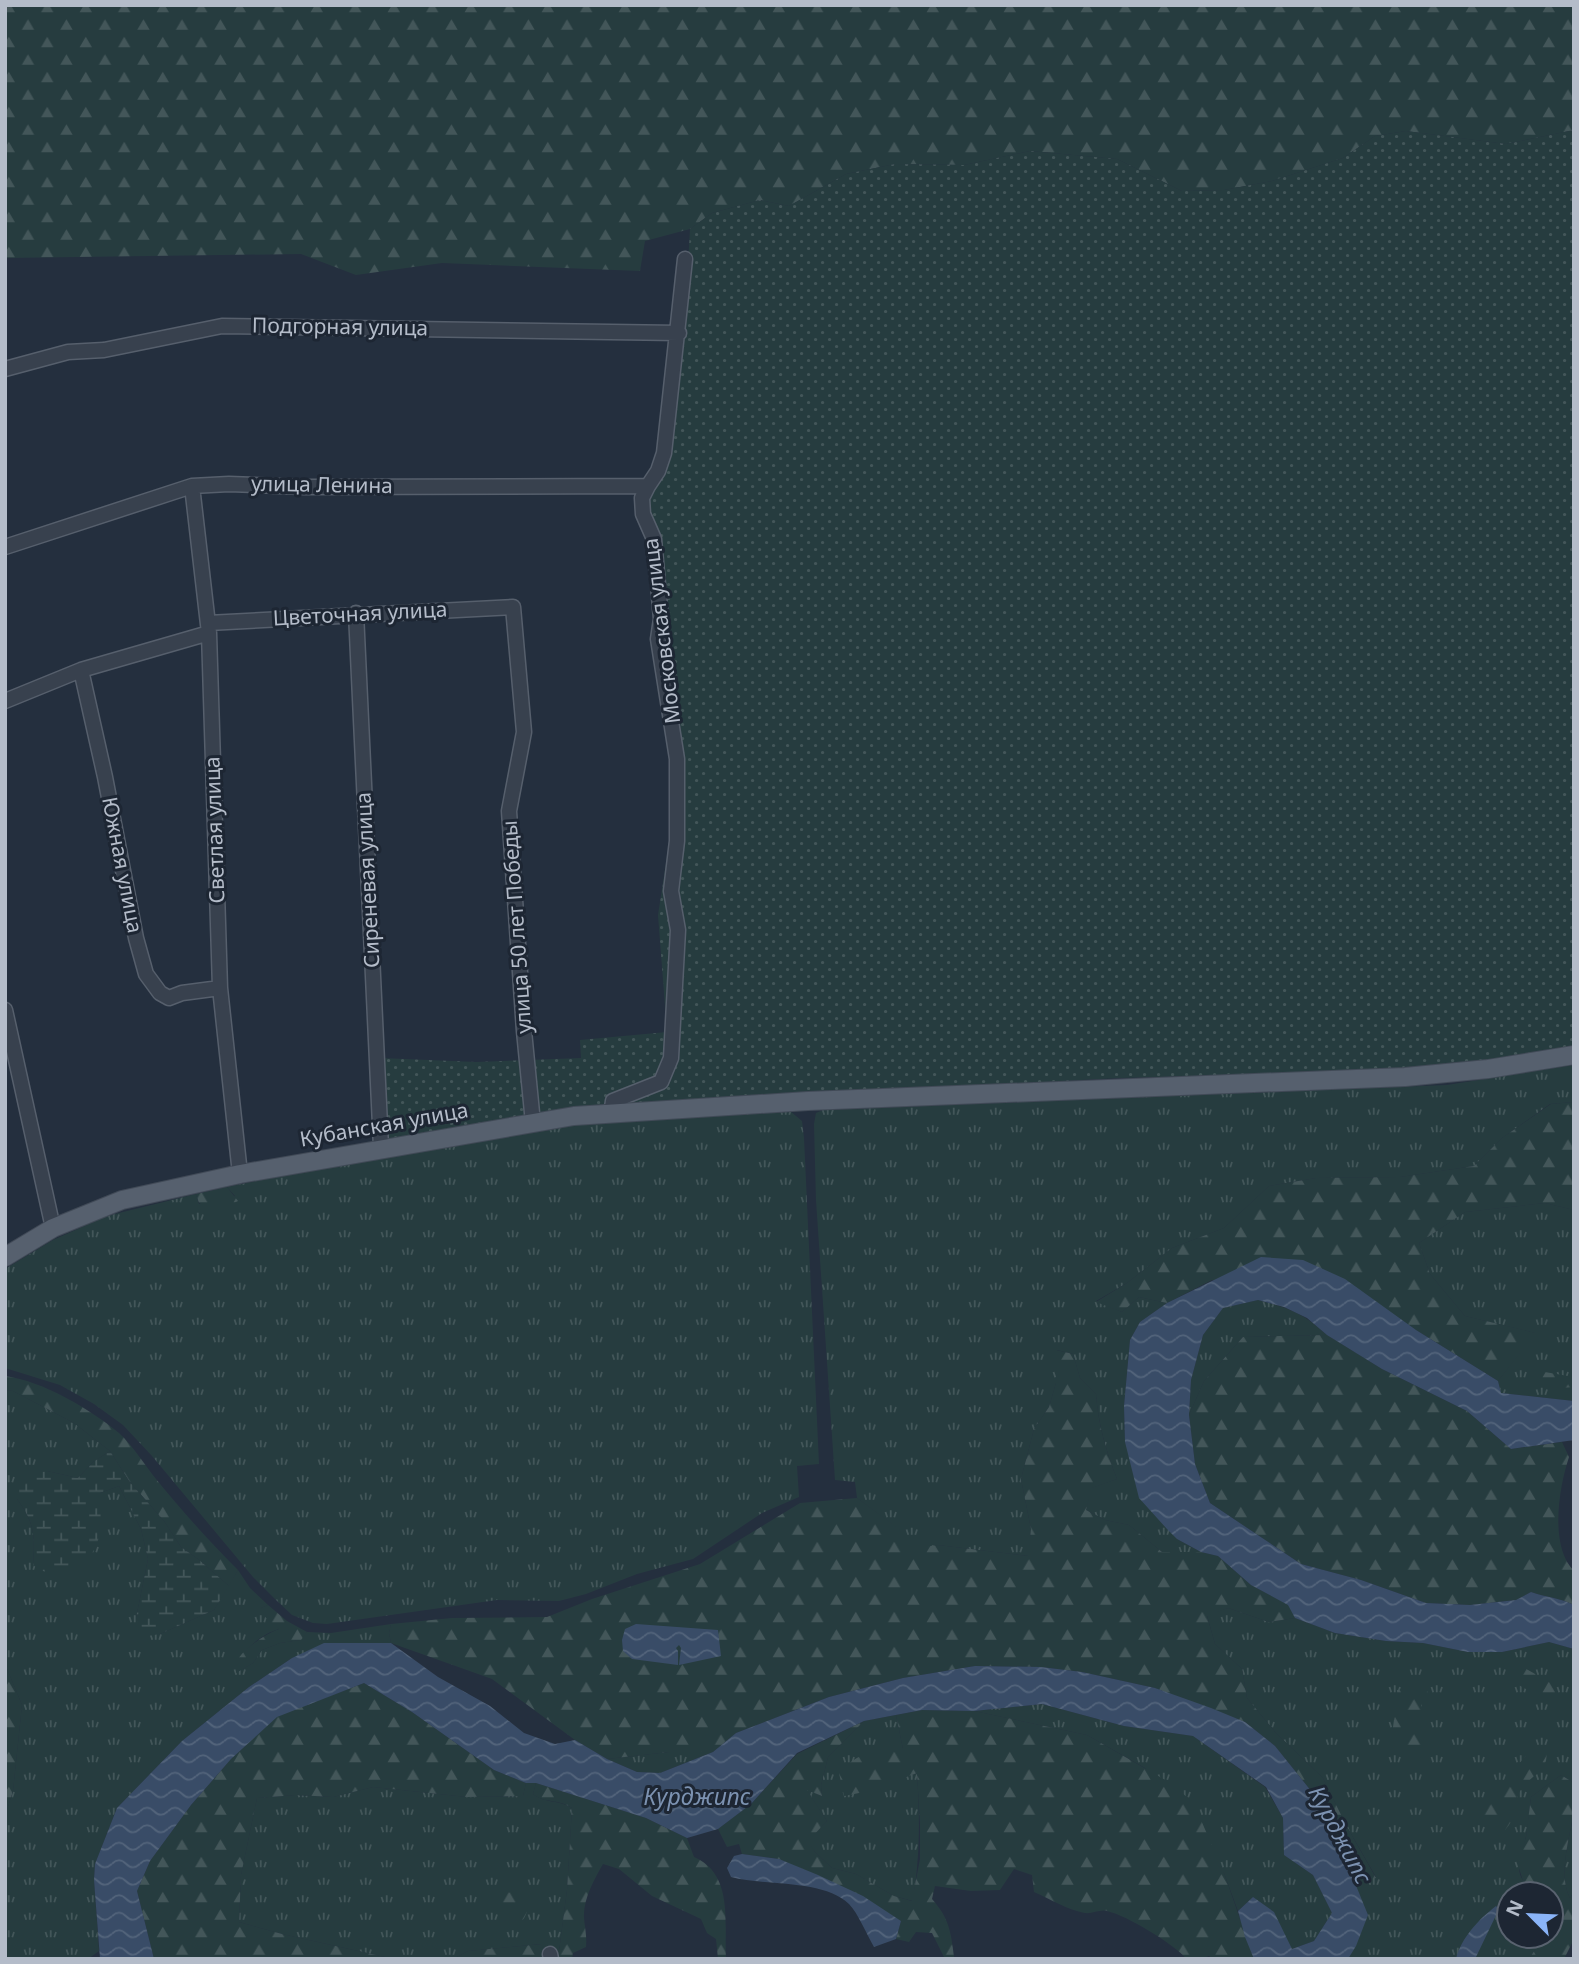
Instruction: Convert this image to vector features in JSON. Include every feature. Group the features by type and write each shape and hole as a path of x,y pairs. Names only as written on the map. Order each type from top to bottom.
{"main road":[{"name":"Кубанская улица","path":"5,1257 53,1228 122,1200 381,1147 574,1116 787,1102 1405,1077 1488,1069 1574,1055"}],"street":[{"path":"648,485 658,471 664,453 685,259"},
{"name":"Подгорная улица","path":"5,369 68,352 104,350 222,326 679,333"},
{"name":"улица Ленина","path":"5,547 192,486 648,485"},
{"name":"Московская улица","path":"611,1114 613,1101 661,1082 671,1058 678,930 670,891 677,841 677,759 658,639 661,619 654,539 643,514 642,498 648,485"},
{"name":"Светлая улица","path":"192,486 209,628 220,988 240,1174"},
{"name":"Цветочная улица","path":"5,701 81,670 209,628 356,613 513,607"},
{"name":"улица 50 лет Победы","path":"513,607 524,732 509,811 533,1122"},
{"name":"Сиреневая улица","path":"356,613 381,1147"},
{"name":"Южная улица","path":"81,670 146,974 160,993 169,998 182,993 220,988"},
{"path":"5,1010 53,1228"}],"green space":[{"path":"5,5 1574,5 1574,130 1506,144 1406,131 1375,136 1343,158 1272,181 1224,190 1182,191 1117,159 1030,151 964,165 895,164 846,174 789,206 760,200 712,213 690,229 645,241 640,271 442,263 356,275 301,254 5,258"},
{"path":"1574,130 1574,1048 1428,1070 1119,1078 560,1109 384,1143 381,1058 476,1062 581,1058 580,1040 667,1032 658,915 673,818 672,762 666,672 646,498 658,480 688,264 690,229 712,213 760,200 789,206 846,174 895,164 964,165 1030,151 1117,159 1182,191 1224,190 1272,181 1343,158 1375,136 1406,131 1506,144"},
{"path":"1574,1065 1574,1102 1550,1104 1502,1138 1474,1166 1400,1177 1316,1178 1269,1186 1224,1228 1172,1248 1127,1283 1096,1301 1122,1312 1139,1297 1167,1303 1140,1322 1130,1340 1124,1406 1125,1442 1177,1539 1201,1552 1162,1552 1129,1525 1105,1520 1086,1510 1091,1488 1117,1479 1103,1437 1096,1394 1080,1378 1073,1354 1057,1350 1056,1383 1049,1407 1034,1429 1021,1479 1031,1529 1029,1556 938,1545 924,1548 857,1498 855,1482 835,1480 816,1200 816,1113 823,1110 1447,1085"},
{"path":"1574,1102 1574,1210 1545,1203 1465,1212 1419,1243 1430,1274 1465,1316 1536,1333 1498,1381 1416,1330 1212,1280 1167,1303 1139,1297 1122,1312 1096,1302 1127,1283 1172,1248 1224,1228 1269,1186 1316,1178 1400,1177 1474,1166 1502,1138 1551,1104"},
{"path":"790,1111 802,1121 804,1138 819,1464 797,1466 799,1497 762,1513 693,1559 637,1574 586,1594 559,1601 497,1600 327,1624 313,1623 292,1615 253,1577 123,1425 94,1404 60,1385 5,1368 5,1269 53,1240 107,1216 196,1194 199,1204 221,1203 235,1196 227,1187 588,1123"},
{"path":"227,1187 238,1201 230,1205 221,1203 213,1210 199,1203 196,1194"},
{"path":"1545,1203 1574,1210 1574,1401 1501,1393 1498,1381 1535,1333 1465,1316 1430,1274 1419,1243 1465,1212"},
{"path":"1258,1300 1295,1312 1327,1335 1243,1337 1204,1381 1189,1415 1191,1380 1203,1335 1223,1308"},
{"path":"1327,1335 1382,1369 1467,1411 1511,1449 1562,1442 1569,1457 1562,1484 1559,1532 1566,1560 1574,1571 1574,1605 1531,1592 1516,1600 1470,1605 1426,1603 1361,1580 1301,1564 1210,1503 1195,1464 1189,1415 1204,1381 1243,1337"},
{"path":"1056,1350 1073,1354 1080,1378 1096,1394 1103,1437 1117,1479 1092,1488 1086,1510 1105,1520 1129,1525 1162,1552 1201,1552 1218,1556 1251,1585 1289,1605 1295,1618 1269,1622 1228,1608 1207,1616 1215,1644 1242,1669 1247,1698 1276,1733 1323,1778 1376,1878 1354,1883 1324,1807 1275,1746 1245,1722 1155,1688 1082,1672 1041,1667 975,1666 903,1678 829,1697 736,1733 713,1752 669,1752 607,1759 575,1740 492,1679 391,1643 391,1624 452,1618 547,1617 592,1599 700,1564 800,1503 857,1498 924,1547 938,1545 1028,1556 1031,1529 1021,1479 1034,1429 1049,1407 1056,1383"},
{"path":"1533,1370 1574,1377 1574,1387 1549,1389 1527,1381"},
{"path":"5,1376 35,1384 65,1397 119,1433 186,1514 238,1570 229,1586 181,1547 164,1521 129,1481 110,1451 74,1423 13,1391 5,1390"},
{"path":"5,1390 13,1391 74,1423 110,1451 93,1462 78,1478 47,1471 17,1499 32,1530 33,1565 100,1528 100,1493 119,1486 141,1529 148,1559 136,1618 160,1634 214,1610 238,1570 250,1588 268,1605 261,1608 279,1629 251,1645 241,1658 237,1672 253,1663 262,1650 280,1643 300,1640 307,1632 331,1633 391,1624 391,1643 360,1644 292,1658 249,1687 182,1741 117,1808 95,1864 99,1951 88,1959 5,1959 5,1816 13,1791 22,1705 5,1664"},
{"path":"110,1451 129,1481 164,1521 181,1547 229,1586 214,1610 160,1634 142,1637 136,1618 148,1559 141,1529 119,1486 100,1493 99,1535 95,1548 83,1565 76,1571 60,1575 43,1571 33,1565 32,1530 17,1499 20,1476 47,1471 78,1478 93,1462"},
{"path":"268,1605 287,1621 307,1632 301,1640 280,1643 262,1650 253,1663 236,1673 237,1661 244,1652 279,1629 264,1616 261,1608"},
{"path":"1228,1608 1269,1622 1295,1618 1335,1633 1386,1641 1423,1643 1468,1652 1502,1652 1549,1642 1574,1649 1574,1783 1561,1775 1531,1797 1519,1868 1523,1880 1495,1880 1495,1950 1535,1950 1529,1959 1348,1959 1359,1921 1359,1900 1354,1883 1376,1877 1323,1778 1276,1733 1247,1698 1242,1669 1215,1644 1207,1615"},
{"path":"5,1664 22,1705 13,1791 5,1816"},
{"path":"1521,1666 1553,1684 1558,1697 1539,1696 1511,1681"},
{"path":"364,1683 412,1712 494,1770 526,1783 523,1796 467,1797 373,1787 333,1797 296,1795 257,1798 241,1875 239,1922 394,1959 154,1959 137,1891 150,1861 191,1805 231,1759 277,1716"},
{"path":"1425,1686 1429,1695 1421,1705 1429,1755 1414,1758 1393,1744 1397,1690"},
{"path":"1042,1704 1124,1726 1193,1736 1265,1787 1283,1818 1284,1855 1313,1875 1332,1913 1314,1941 1292,1949 1253,1897 1238,1911 1224,1873 1145,1768 1087,1735 974,1711"},
{"path":"922,1710 974,1711 1087,1735 1174,1785 1194,1804 1224,1873 1254,1959 1213,1959 1209,1956 1187,1959 1161,1938 1126,1918 1104,1911 1079,1912 1034,1892 1032,1875 1014,1869 1000,1890 971,1891 935,1886 932,1899 946,1919 953,1948 954,1957 945,1959 932,1933 916,1932 909,1942 896,1939 901,1921 779,1859 742,1854 739,1844 727,1847 718,1829 751,1804 797,1754 864,1721 828,1757 821,1785 822,1796 807,1790 827,1821 808,1841 832,1868 856,1874 894,1896 912,1901 920,1859 917,1773 869,1791 844,1796 839,1773 868,1753 884,1749 903,1749 896,1715"},
{"path":"896,1715 903,1749 896,1780 917,1773 919,1837 913,1901 894,1896 856,1874 832,1868 807,1841 827,1821 806,1789 822,1796 821,1785 828,1757 864,1721"},
{"path":"1538,1748 1547,1752 1546,1762 1519,1793 1509,1826 1505,1830 1485,1821 1482,1804 1526,1756"},
{"path":"669,1752 713,1752 660,1773 637,1772 607,1759"},
{"path":"1561,1775 1574,1783 1574,1812 1567,1847 1565,1879 1570,1898 1574,1892 1574,1939 1564,1959 1529,1959 1535,1950 1565,1950 1565,1880 1523,1880 1518,1865 1526,1837 1531,1797"},
{"path":"526,1783 536,1783 533,1794 538,1797 572,1808 567,1890 558,1959 535,1959 543,1958 541,1944 468,1951 453,1959 394,1959 239,1922 241,1875 257,1798 296,1795 333,1797 373,1787 467,1797 523,1796"},
{"path":"536,1783 646,1818 687,1838 694,1857 716,1875 721,1887 726,1915 726,1959 718,1959 716,1939 707,1933 701,1919 652,1896 619,1869 603,1864 585,1904 586,1947 573,1953 572,1959 558,1959 567,1890 572,1808 533,1794"},
{"path":"1574,1813 1574,1892 1570,1898 1565,1868"},
{"path":"522,1891 527,1896 527,1909 518,1925 501,1910 497,1901 503,1893"},
{"path":"542,1944 543,1958 453,1959 468,1951"}],"water":[{"path":"1261,1257 1303,1260 1345,1279 1416,1330 1498,1381 1501,1393 1574,1401 1574,1440 1511,1449 1467,1411 1382,1369 1327,1335 1307,1318 1284,1307 1258,1300 1223,1308 1203,1335 1191,1380 1189,1415 1195,1464 1210,1503 1301,1564 1361,1580 1426,1603 1470,1605 1516,1600 1531,1592 1574,1605 1574,1649 1549,1642 1502,1652 1468,1652 1423,1643 1386,1641 1335,1633 1295,1618 1288,1605 1251,1585 1218,1556 1201,1552 1177,1539 1139,1498 1125,1442 1124,1406 1130,1340 1140,1322 1167,1303"},
{"path":"636,1624 718,1630 721,1656 679,1665 679,1645 676,1648 678,1665 632,1659 623,1651 622,1640 625,1629"},
{"name":"Курджипс","path":"324,1643 391,1643 438,1677 490,1706 524,1733 555,1744 575,1740 607,1759 637,1772 660,1773 713,1752 736,1733 829,1697 903,1678 975,1666 1041,1667 1082,1672 1155,1688 1245,1722 1275,1746 1324,1807 1368,1915 1348,1959 1254,1959 1238,1911 1253,1897 1274,1912 1292,1949 1314,1941 1332,1913 1313,1875 1284,1855 1283,1818 1266,1787 1193,1736 1124,1726 1042,1704 974,1711 922,1710 864,1721 797,1753 751,1804 718,1829 687,1838 646,1818 536,1783 526,1783 494,1770 412,1712 364,1683 277,1717 231,1759 191,1805 150,1861 137,1891 154,1959 100,1959 95,1864 117,1808 182,1741 249,1687 292,1658"},
{"path":"742,1854 779,1859 863,1896 901,1921 896,1939 874,1947 849,1904 825,1891 793,1884 731,1877 727,1868 734,1856"},
{"path":"1495,1907 1495,1917 1476,1957 1456,1959 1462,1944 1483,1917"}]}
